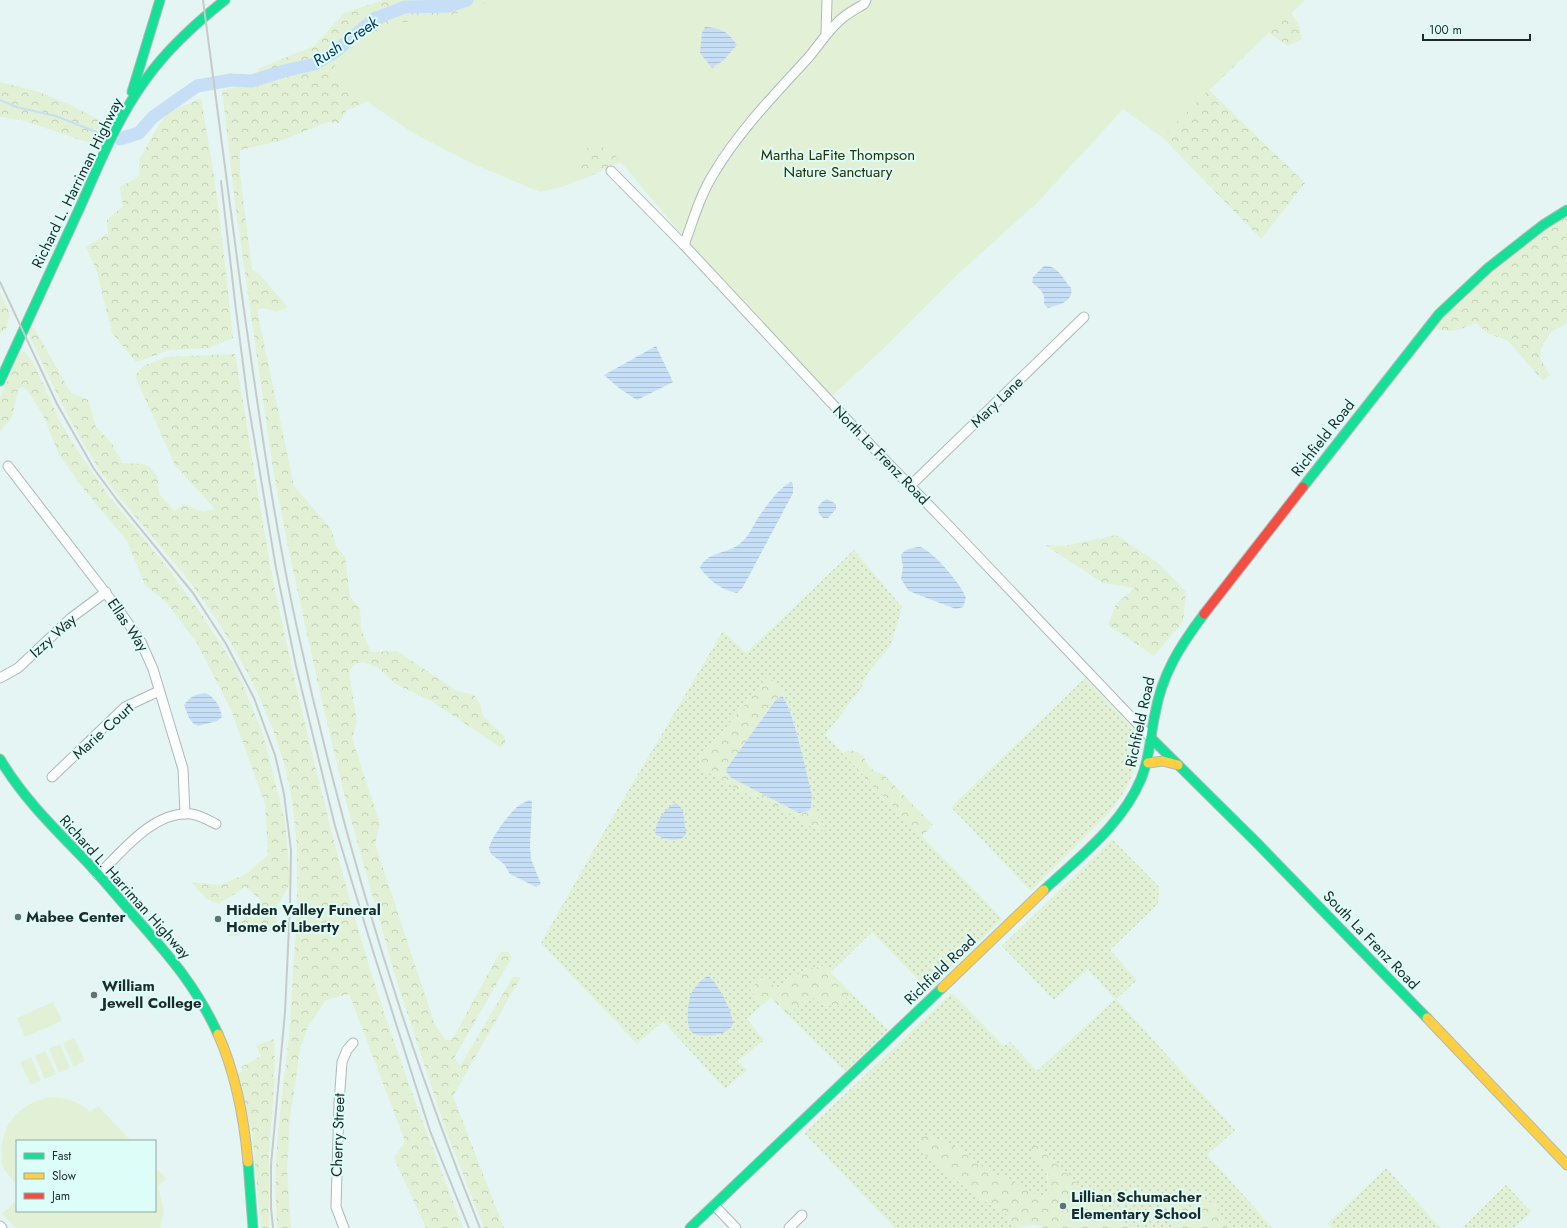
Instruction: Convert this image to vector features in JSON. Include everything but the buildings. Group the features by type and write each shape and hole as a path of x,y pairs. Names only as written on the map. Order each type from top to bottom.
{"street":[{"path":"128,107 160,0"},
{"name":"Richard L. Harriman Highway","path":"1,375 109,143 128,107 144,82 163,58 197,23 225,0"},
{"path":"826,33 827,0"},
{"path":"684,245 701,197 714,173 731,147 816,48 826,33 840,20 864,4 866,0"},
{"path":"149,40 150,46 153,50 163,58"},
{"name":"North La Frenz Road","path":"611,171 684,245 910,486 1151,738"},
{"name":"Richfield Road","path":"690,1228 1109,828 1127,807 1148,763 1159,693 1163,678 1177,651 1381,386 1439,314 1472,282 1543,225 1567,210"},
{"name":"Mary Lane","path":"910,486 1084,317"},
{"name":"Ellas Way","path":"8,466 106,592 149,656 183,769 185,814"},
{"name":"Izzy Way","path":"0,678 18,668 71,618 106,592"},
{"name":"Marie Court","path":"52,777 125,707 159,691"},
{"name":"South La Frenz Road","path":"1151,738 1344,931 1567,1165"},
{"name":"Richard L. Harriman Highway","path":"0,760 13,782 30,804 98,875 175,961 196,990 219,1036 236,1085 245,1127 248,1151 253,1228"},
{"path":"1148,763 1163,762 1179,766"},
{"path":"98,875 150,826 162,820 185,814 200,816 216,824"},
{"name":"Cherry Street","path":"344,1228 336,1207 339,1103 342,1062 347,1050 353,1043"},
{"path":"714,1205 736,1228"},
{"path":"788,1228 802,1215"}],"green space":[{"path":"384,0 818,0 678,230 621,162 588,177 476,165 417,135 370,100 346,111 339,123 328,122 280,141 240,150 240,175 252,270 259,274 288,307 276,312 264,308 257,310 294,486 331,529 336,546 345,557 350,597 360,609 361,629 371,652 397,651 457,691 474,695 480,704 483,716 505,737 505,744 500,747 431,701 396,684 377,667 363,662 353,665 349,673 357,722 352,738 380,824 375,844 435,1025 446,1040 452,1040 500,952 508,952 512,957 454,1058 460,1066 513,977 521,977 453,1096 504,1228 484,1228 446,1131 397,982 346,802 288,547 273,469 236,211 222,90 245,85 260,68 314,46 344,13"},
{"name":"Martha LaFite Thompson Nature Sanctuary","path":"492,0 1305,0 1238,61 1162,137 1123,109 1038,202 958,274 884,348 832,396 785,349 690,244 614,154 593,141 577,162 588,177 562,187 540,192 476,165 410,131 353,92 333,68 360,39 397,23 444,18"},
{"path":"1055,0 1305,0 1291,13 1299,25 1302,39 1288,46 1269,33 1209,90 1305,183 1261,239 1162,137 1124,108"},
{"path":"0,82 36,91 69,104 103,122 107,130 102,142 99,146 21,120 0,117"},
{"path":"201,98 214,175 233,338 209,348 170,350 136,362 112,333 97,272 86,247 108,233 107,220 123,206 120,187 140,176 139,160 159,124 168,113"},
{"path":"1567,215 1567,323 1551,332 1541,348 1540,358 1550,375 1543,381 1508,341 1487,333 1475,322 1454,331 1432,328 1489,272"},
{"path":"0,293 10,314 6,329 0,333"},
{"path":"30,328 34,328 71,393 88,400 96,427 111,442 122,463 143,464 150,467 157,476 160,495 175,511 184,504 203,512 215,509 175,465 135,376 143,366 166,357 235,354 263,525 276,593 303,715 335,846 382,1007 463,1228 426,1228 394,1158 405,1141 349,994 326,1000 307,1028 300,1049 290,1118 287,1171 291,1228 277,1228 277,1147 290,1024 297,895 297,848 295,825 288,779 282,757 255,688 231,643 189,581 123,502 92,458 72,423 45,369 28,333"},
{"path":"24,351 33,362 59,419 75,447 109,496 170,571 202,615 235,666 263,734 285,822 290,883 276,908 277,928 267,934 249,928 235,936 229,936 227,933 261,900 245,886 218,904 207,899 191,882 220,885 246,874 268,855 265,804 231,710 197,643 166,602 145,585 127,541 82,487 58,453 45,419 28,391 22,387 18,390 12,417 0,432 0,397 19,354"},
{"path":"1116,535 1158,563 1186,592 1183,622 1154,656 1108,625 1116,604 1135,588 1103,583 1045,545 1064,546"},
{"path":"854,550 902,607 891,645 869,671 860,690 825,735 1002,919 929,991 872,932 831,972 824,966 806,969 777,989 764,976 750,989 762,1005 747,1019 764,1040 738,1061 747,1070 725,1089 663,1021 637,1044 541,943 608,825 723,631 746,653","holes":["768,676 785,693 782,696 791,713 812,795 811,808 827,831 824,831 815,825 809,826 803,824 798,818 764,799 743,792 700,768 700,759"]},
{"path":"768,676 785,693 775,701 726,771 808,811 811,808 828,831 824,831 815,825 809,826 803,824 798,818 764,799 743,792 700,768 700,759"},
{"path":"1085,678 1136,732 1140,746 1135,768 1129,783 1112,809 1031,891 951,807"},
{"path":"851,750 863,755 870,768 884,775 933,825 922,836 842,753"},
{"path":"1112,839 1159,887 1158,904 1110,950 1137,980 1116,999 1235,1130 1207,1155 1273,1228 1227,1228 1215,1205 1199,1202 1190,1211 1170,1195 1162,1210 1179,1228 1140,1228 1121,1224 1037,1146 1032,1154 1044,1168 1048,1181 1048,1194 1043,1199 1009,1179 994,1176 957,1148 923,1154 930,1158 973,1194 1007,1214 1014,1228 895,1228 804,1133 952,993 1004,1046 1010,1042 1037,1071 1115,999 1088,969 1054,1000 1002,946"},
{"path":"824,966 851,993 837,1007 821,1004 810,995 788,1015 771,998 762,1005 750,989 764,976 777,989 806,969"},
{"path":"851,993 888,1030 845,1071 788,1015 810,995 821,1004 837,1007"},
{"path":"53,1002 62,1021 25,1037 17,1018"},
{"path":"74,1038 85,1061 74,1066 63,1043"},
{"path":"274,1039 275,1071 273,1075 275,1079 269,1150 269,1228 261,1228 252,1133 238,1076 239,1073 243,1071 241,1067 261,1056 256,1046"},
{"path":"60,1044 70,1068 59,1073 49,1049"},
{"path":"45,1051 56,1074 45,1079 35,1056"},
{"path":"31,1057 41,1081 31,1085 20,1062"},
{"path":"49,1097 71,1100 90,1112 98,1106 130,1140 16,1140 16,1184 3,1168 3,1139 8,1125 13,1118 25,1107 36,1101"},
{"path":"927,1135 957,1148 994,1175 1009,1179 1043,1199 1048,1194 1048,1174 1040,1162 1032,1154 1030,1146 1037,1146 1121,1224 1140,1228 1044,1228 1032,1224 1014,1228 1007,1214 973,1194 930,1158 923,1154 917,1146 920,1139"},
{"path":"156,1168 166,1179 158,1187 164,1211 160,1228 16,1228 2,1214 16,1201 16,1212 156,1212"},
{"path":"1386,1168 1441,1228 1332,1228 1332,1226 1327,1224"},
{"path":"1506,1185 1531,1212 1514,1228 1462,1228"},
{"path":"1161,1191 1170,1194 1190,1211 1199,1202 1209,1202 1217,1209 1227,1228 1179,1228 1170,1221 1164,1212 1160,1202"}],"water":[{"path":"705,27 716,28 724,32 737,45 723,61 712,68 700,53 702,33"},
{"path":"1044,266 1049,266 1057,270 1071,288 1070,297 1068,300 1048,308 1044,304 1043,294 1032,282 1033,277"},
{"path":"656,346 673,382 637,400 619,388 604,375"},
{"path":"791,482 793,484 793,493 743,587 737,593 731,592 707,577 700,568 703,563 711,556 733,548 742,542 770,501 782,488"},
{"path":"827,499 836,504 836,509 828,518 823,518 819,514 818,507"},
{"path":"920,547 939,561 959,585 966,598 963,607 956,609 908,590 901,579 903,567 901,555 907,550"},
{"path":"206,693 217,703 222,717 217,721 198,726 189,718 184,705 194,696"},
{"path":"782,696 791,713 812,795 811,808 808,811 799,813 730,777 726,771 775,701"},
{"path":"529,800 532,801 531,859 541,884 536,887 510,874 504,864 491,854 489,849 495,835 507,818 522,803"},
{"path":"677,803 683,811 686,833 681,839 677,840 656,835 656,826 661,816 669,807"},
{"path":"708,976 716,984 724,998 733,1023 731,1028 725,1032 702,1036 693,1033 690,1030 688,1022 688,1007 691,994 696,986"}],"waterway":[{"name":"Rush Creek","path":"120,139 139,133 153,117 197,86 231,80 252,81 284,71 315,64 336,51 374,19 405,7 449,6 467,0"},
{"name":"Rush Creek","path":"0,100 16,107 56,116 104,135"}],"railway":[{"path":"203,0 242,296 273,504 288,587 314,704 333,781 354,856 399,1007 480,1228"},
{"path":"221,181 248,402 276,568 296,666 335,826 373,951 430,1131 469,1228"},
{"path":"0,282 57,404 94,469 117,500 193,593 226,644 254,698 275,755 284,794 291,850 285,1012 271,1165 271,1208 273,1228"}],"traffic: fast":[{"path":"132,92 160,0"},
{"path":"0,381 118,124 146,79 173,46 225,0"},
{"path":"1303,487 1439,314 1488,268 1543,225 1567,210"},
{"path":"1044,890 1085,853 1111,826 1133,796 1144,771 1158,700 1167,673 1180,649 1204,614"},
{"path":"1151,738 1257,843 1427,1018"},
{"path":"0,759 29,800 99,875 171,959 201,1001 218,1034"},
{"path":"690,1228 942,988"},
{"path":"248,1162 253,1228"}],"traffic: slow":[{"path":"1148,763 1163,761 1178,765"},
{"path":"942,988 1044,890"},
{"path":"1427,1018 1567,1165"},
{"path":"218,1034 230,1065 238,1096 248,1162"}],"traffic: jam":[{"path":"1204,614 1303,487"}],"place":[{"name":"Mabee Center","path":"18,917"},
{"name":"Hidden Valley Funeral Home of Liberty","path":"218,919"},
{"name":"William Jewell College","path":"94,995"},
{"name":"Lillian Schumacher Elementary School","path":"1063,1206"}]}
